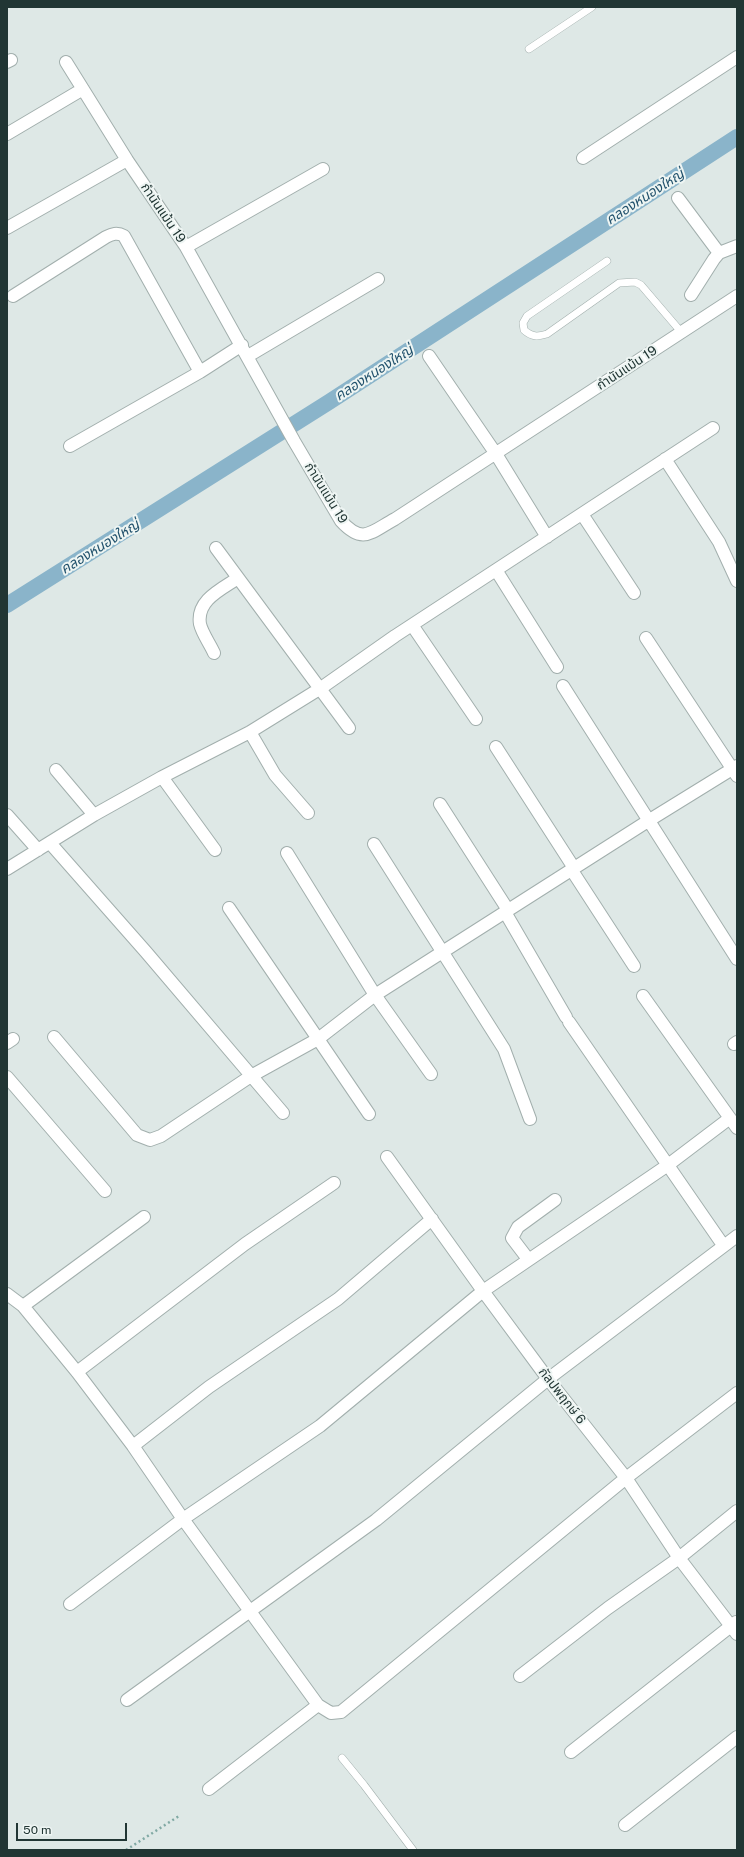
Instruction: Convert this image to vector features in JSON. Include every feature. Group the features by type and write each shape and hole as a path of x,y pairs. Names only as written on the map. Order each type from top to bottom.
{"street":[{"path":"583,158 737,57"},
{"name":"กำนันแม้น 19","path":"66,62 126,160 186,247 242,345 294,441 341,521 350,531 361,535 368,534 395,519 737,296"},
{"path":"7,134 83,89"},
{"path":"7,228 126,160"},
{"path":"186,247 323,169"},
{"path":"678,198 719,254"},
{"path":"13,296 106,236 115,233 120,234 124,236 200,372"},
{"path":"691,295 714,259 719,254 737,246"},
{"path":"248,356 378,279"},
{"path":"70,446 200,372 242,345"},
{"path":"430,356 496,454 546,537"},
{"path":"7,869 162,777 250,732 321,688 412,625 713,428"},
{"path":"666,459 719,542 737,580"},
{"path":"582,514 634,593"},
{"path":"216,548 321,688 349,728"},
{"path":"496,570 557,667"},
{"path":"214,653 200,624 201,610 205,602 214,594 238,578"},
{"path":"412,625 476,719"},
{"path":"54,1037 137,1135 150,1140 161,1136 250,1076 318,1039 375,995 442,952 648,821 735,770 646,638"},
{"path":"563,686 737,959"},
{"path":"250,732 275,774 308,813"},
{"path":"496,747 634,966"},
{"path":"56,770 94,816"},
{"path":"162,777 215,850"},
{"path":"440,804 507,911 568,1019 723,1245"},
{"path":"7,815 38,850"},
{"path":"50,843 146,952 283,1113"},
{"path":"374,844 504,1049 530,1119"},
{"path":"288,853 375,995 431,1074"},
{"path":"229,908 368,1114"},
{"path":"70,1604 183,1519 320,1426 483,1291 668,1165 734,1123 643,996"},
{"path":"7,1076 105,1191"},
{"name":"กัลปพฤกษ์ 6","path":"386,1158 548,1379 626,1478 679,1558 735,1627"},
{"path":"77,1372 246,1244 334,1182"},
{"path":"528,1259 512,1238 513,1234 518,1227 555,1200"},
{"path":"23,1306 144,1217"},
{"path":"132,1446 209,1387 338,1299 432,1219"},
{"path":"127,1700 376,1520 548,1379 723,1245 736,1238"},
{"path":"7,1294 23,1306 77,1372 318,1705 331,1713 341,1712 626,1478 737,1393"},
{"path":"520,1676 608,1608 679,1558 737,1511"},
{"path":"571,1752 735,1627"},
{"path":"209,1789 318,1705"},
{"path":"625,1825 737,1737"}],"lane":[{"path":"529,49 592,7"},
{"path":"607,261 527,316 523,323 524,330 530,335 538,337 548,334 619,283 634,282 641,285 682,333"},
{"path":"342,1758 364,1784 413,1850"}],"path":[{"path":"126,1850 179,1816"}],"waterway":[{"name":"คลองหนองใหญ่","path":"7,605 329,402 737,137"}]}
